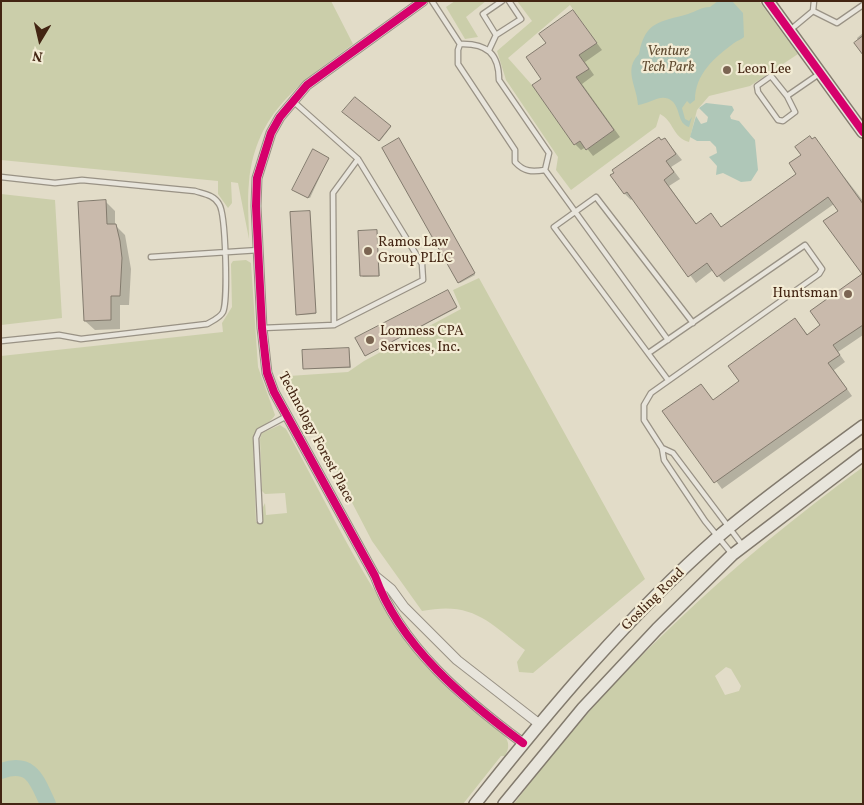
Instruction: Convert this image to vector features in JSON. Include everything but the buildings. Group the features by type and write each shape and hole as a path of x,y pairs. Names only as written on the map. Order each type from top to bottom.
{"main road":[{"path":"768,1 863,132"},
{"name":"Gosling Road","path":"475,804 538,723 640,612 718,537 765,498 863,426"},
{"name":"Gosling Road","path":"504,804 583,708 657,629 732,555 863,455"}],"street":[{"name":"Technology Forest Place","path":"423,1 307,85 280,117 271,133 262,156 257,178 256,206 262,328 267,374 274,392 375,576 382,595 395,617 437,672 482,712 523,743"},
{"name":"Technology Forest Place","path":"375,576 391,589 404,607 457,660 538,723"}],"lane":[{"path":"432,1 460,44"},
{"path":"496,35 483,14 502,1"},
{"path":"489,50 496,35 521,19 509,1"},
{"path":"790,31 813,11 814,1"},
{"path":"813,11 837,23 863,5"},
{"path":"460,44 474,44 489,50 499,66 498,80 549,153 545,170"},
{"path":"460,44 458,64 515,150 515,162 521,169 533,172 545,170"},
{"path":"787,96 820,73"},
{"path":"771,76 787,96 795,112 783,120 778,120 758,92 757,86 771,76"},
{"path":"262,328 334,325 423,280 422,264 358,159 293,101"},
{"path":"334,325 333,194 358,159"},
{"path":"545,170 668,340"},
{"path":"1,177 55,183 91,181 195,191 212,196 220,205 226,301 222,315 207,324 81,339 59,335 1,341"},
{"path":"668,380 650,352 554,227 596,197 693,323"},
{"path":"650,352 805,245 822,269 819,274 668,380 651,393 644,405 644,420 662,448 664,460 732,555"},
{"path":"150,257 259,250"},
{"path":"260,521 256,438 259,431 287,416"},
{"path":"662,448 673,453 743,546"}],"green space":[{"path":"1,1 331,1 353,44 299,86 271,117 253,157 249,182 249,239 238,183 231,182 232,203 228,208 218,194 218,181 1,160"},
{"path":"455,1 486,1 466,17 478,37 465,39 446,7"},
{"name":"Venture Tech Park","path":"517,1 759,1 798,54 750,86 709,96 697,110 689,142 683,140 665,117 660,114 656,127 571,190 556,170 558,157 506,80 497,51 532,21","holes":["570,5 597,43 579,55 589,69 576,77 614,130 586,150 580,141 574,145 532,85 508,58"]},
{"path":"1,194 55,200 62,318 1,325"},
{"path":"246,260 251,263 258,367 275,415 257,431 253,439 256,522 263,522 263,507 265,503 266,515 287,513 285,493 265,494 262,491 260,439 262,433 280,425 286,429 351,551 387,610 407,639 444,685 462,702 503,733 508,743 506,754 501,756 463,804 1,804 1,356 223,332 222,323 232,307 231,264 233,261"},
{"path":"479,278 645,579 533,673 519,672 517,662 525,650 489,622 467,611 439,609 422,611 372,541 293,389 289,376 348,372 364,361 461,309 453,290"},
{"path":"863,467 863,804 514,804 550,757 590,711 676,622 721,581 815,503","holes":["726,667 731,669 741,686 739,691 725,695 715,676"]}],"shaded area":[{"path":"718,1 732,1 743,13 744,37 713,60 702,74 698,82 695,100 690,104 687,101 682,108 685,119 689,121 692,117 689,127 681,119 675,104 668,99 660,98 638,105 631,72 645,35 662,21 688,14 701,8 710,7"},
{"path":"706,103 732,106 734,110 730,116 731,119 739,121 755,140 758,170 751,181 741,182 723,173 716,175 717,166 709,157 717,153 716,147 710,141 697,141 690,137 696,116 701,124 707,122 708,117 699,108"}],"waterway":[{"path":"1,771 11,768 20,768 27,771 36,781 48,804"}],"cycle path":[{"path":"423,1 307,85 280,117 271,133 257,178 256,206 262,328 267,373 274,392 375,576 386,602 401,626 437,670 457,690 523,743"},
{"path":"768,1 863,132"}],"place":[{"name":"Leon Lee","path":"727,70"},
{"name":"Ramos Law Group PLLC","path":"368,251"},
{"name":"Huntsman","path":"848,294"},
{"name":"Lomness CPA Services, Inc.","path":"370,340"}]}
